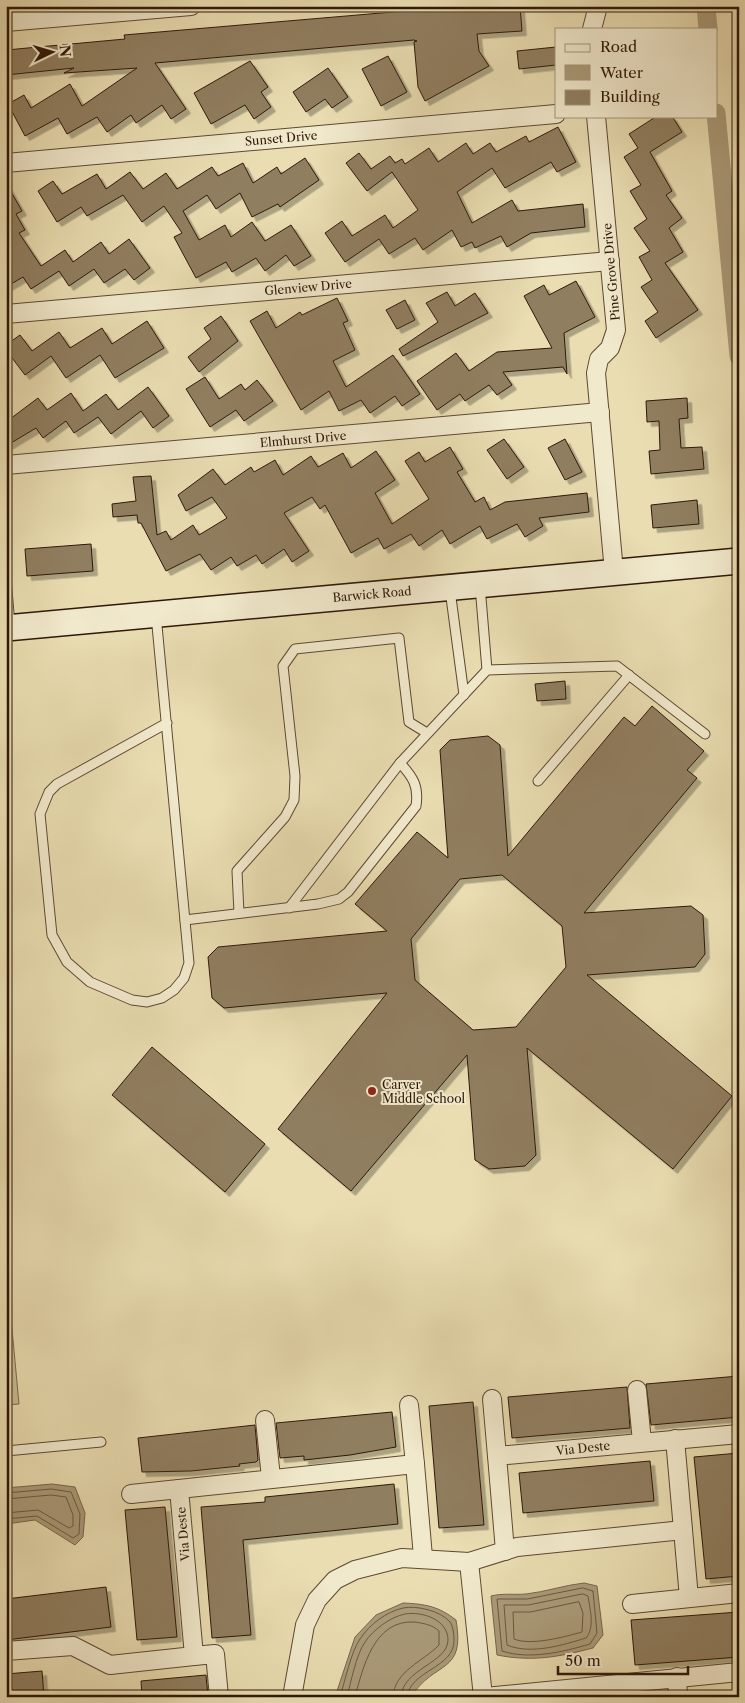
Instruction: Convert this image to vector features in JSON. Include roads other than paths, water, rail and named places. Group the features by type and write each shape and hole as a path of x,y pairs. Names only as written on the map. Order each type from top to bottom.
{"street":[{"path":"6,22 191,6"},
{"path":"592,28 598,6"},
{"name":"Sunset Drive","path":"6,163 555,114"},
{"name":"Pine Grove Drive","path":"596,118 616,330 610,348 599,359 596,373 614,572"},
{"name":"Glenview Drive","path":"6,314 610,261"},
{"name":"Elmhurst Drive","path":"6,465 600,412"},
{"name":"Barwick Road","path":"8,628 739,561"},
{"path":"637,1390 642,1442"},
{"path":"492,1399 505,1550"},
{"path":"409,1405 423,1557"},
{"path":"265,1420 272,1478"},
{"name":"Via Deste","path":"496,1456 739,1434"},
{"path":"675,1439 689,1598"},
{"name":"Via Deste","path":"194,1656 180,1489 415,1464"},
{"path":"131,1494 180,1489"},
{"path":"292,1697 297,1679 305,1625 316,1600 335,1580 355,1570 384,1561 423,1557 469,1562 517,1547 683,1530"},
{"path":"469,1562 484,1697 739,1672"},
{"path":"632,1604 739,1593"},
{"path":"6,1651 73,1646 110,1665 215,1654 219,1697"},
{"path":"677,1677 678,1697"}],"lane":[{"path":"6,578 8,628"},
{"path":"479,584 487,670"},
{"path":"450,587 464,695"},
{"path":"156,614 167,723 184,920 189,963 184,978 174,990 162,998 147,1002 132,1000 90,982 67,962 52,935 40,814 49,792 62,780 167,723"},
{"path":"239,913 238,871 285,817 294,800 295,776 283,666 295,649 399,638 410,722 427,734"},
{"path":"289,908 400,763 487,670 617,666 705,734"},
{"path":"538,782 629,675"},
{"path":"184,920 289,908 339,899 348,892 416,806 418,792 413,778 400,763"},
{"path":"6,1451 101,1442"}],"water":[{"path":"52,1484 75,1487 85,1513 83,1537 75,1545 35,1520 6,1524 6,1488"},
{"path":"584,1583 597,1586 603,1635 593,1648 545,1658 497,1655 491,1596 533,1593"},
{"path":"403,1603 431,1607 456,1620 458,1638 452,1659 420,1685 411,1697 335,1697 355,1637 376,1615"}],"waterway":[{"path":"706,6 708,28"},
{"path":"716,118 739,356"}],"place":[{"name":"Carver Middle School","path":"372,1091"}]}
